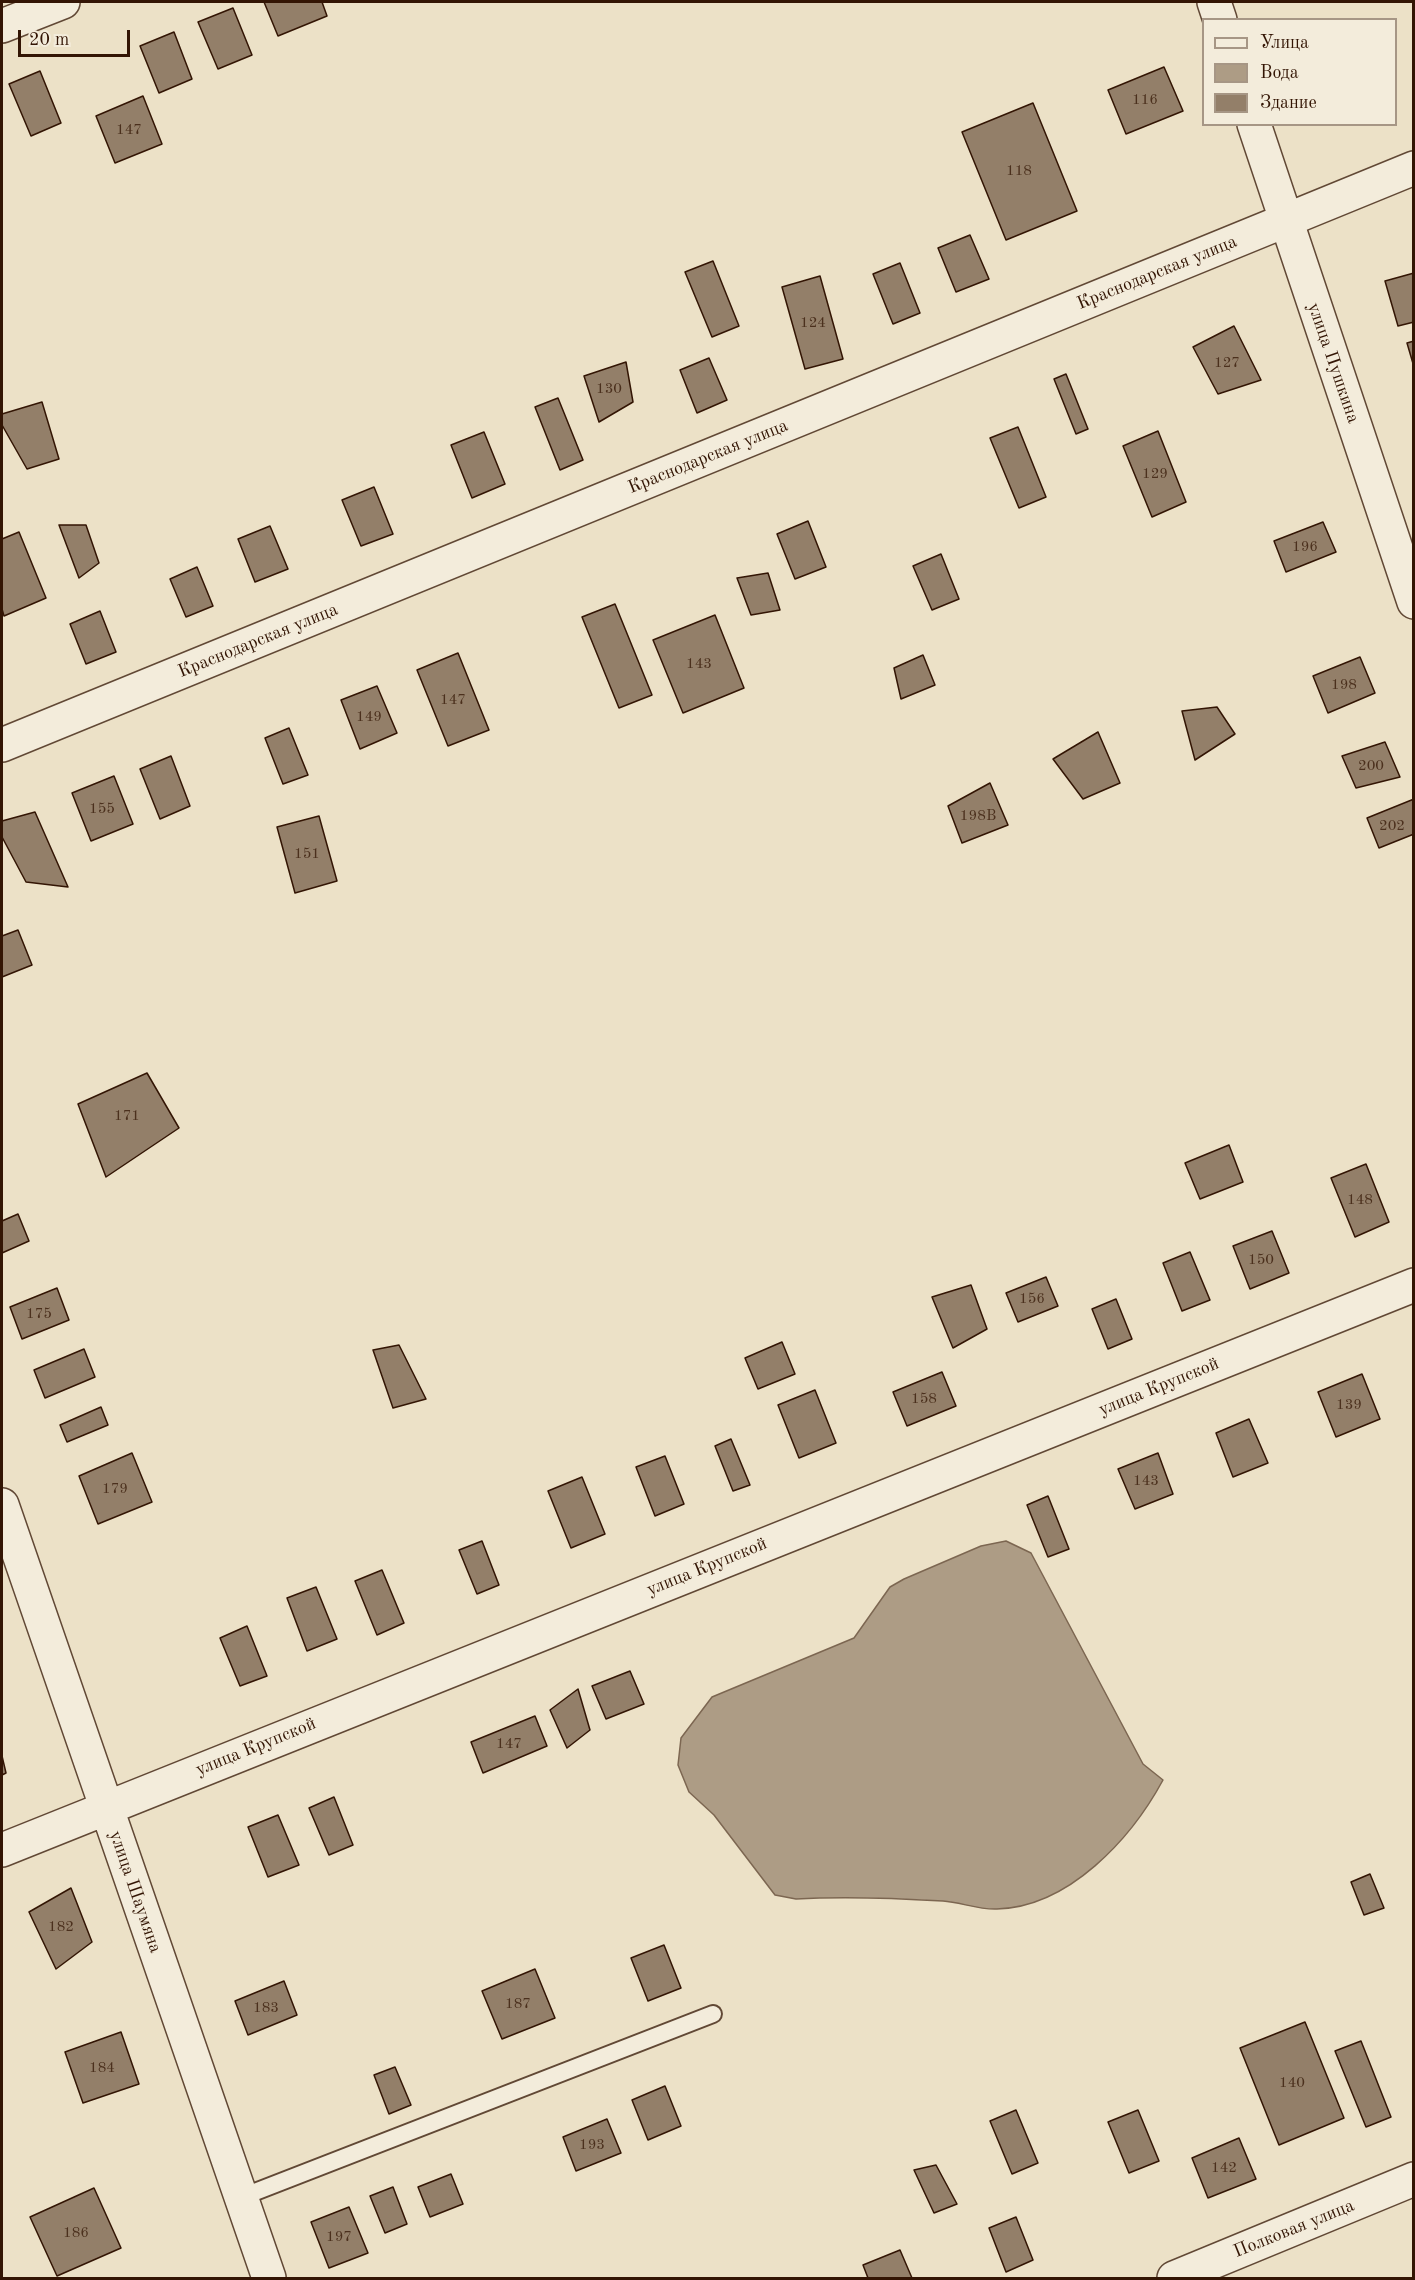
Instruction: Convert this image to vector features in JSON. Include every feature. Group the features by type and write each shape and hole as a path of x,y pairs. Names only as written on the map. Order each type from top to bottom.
{"street":[{"path":"2,26 63,2"},
{"path":"1214,2 1219,18"},
{"name":"улица Пушкина","path":"1255,126 1413,602"},
{"name":"Краснодарская улица","path":"2,746 1413,168"},
{"name":"улица Крупской","path":"2,1850 1413,1285"},
{"name":"улица Шаумяна","path":"2,1505 269,2278"},
{"name":"Полковая улица","path":"1174,2278 1413,2179"}],"lane":[{"path":"242,2197 713,2014"}],"water":[{"path":"1006,1541 1031,1553 1143,1764 1163,1780 1150,1802 1134,1825 1095,1866 1073,1883 1049,1896 1023,1905 990,1909 943,1901 870,1898 796,1899 775,1895 714,1815 689,1792 678,1765 681,1738 712,1697 854,1638 890,1587 981,1546"}],"building":[{"path":"264,2 322,2 327,16 278,36"},
{"path":"233,8 252,55 218,69 198,22"},
{"path":"174,32 192,79 159,93 140,46"},
{"path":"1164,67 1183,111 1126,134 1108,90"},
{"path":"40,71 61,123 31,136 9,84"},
{"path":"143,96 162,144 115,163 96,116"},
{"path":"1033,103 1077,211 1006,240 962,132"},
{"path":"970,235 989,279 956,292 938,248"},
{"path":"713,261 739,326 712,337 685,272"},
{"path":"900,263 920,313 893,324 873,274"},
{"path":"1414,273 1414,322 1398,326 1385,281"},
{"path":"820,276 843,359 805,369 782,287"},
{"path":"1234,326 1261,380 1218,394 1193,347"},
{"path":"1414,341 1414,367 1407,343"},
{"path":"709,358 727,400 697,413 680,370"},
{"path":"626,362 633,402 599,422 584,376"},
{"path":"1066,374 1088,429 1076,434 1054,379"},
{"path":"558,398 583,460 560,470 535,407"},
{"path":"42,402 59,459 27,469 2,425 2,414"},
{"path":"1018,427 1046,497 1019,508 990,438"},
{"path":"1158,431 1186,502 1152,517 1123,446"},
{"path":"484,432 505,484 472,498 451,445"},
{"path":"374,487 393,534 361,546 342,500"},
{"path":"808,521 826,567 795,579 777,534"},
{"path":"1323,522 1336,552 1286,572 1274,541"},
{"path":"59,525 86,525 99,563 79,578"},
{"path":"270,526 288,569 255,582 238,539"},
{"path":"19,532 46,598 4,616 2,609 2,539"},
{"path":"941,554 959,599 932,610 913,566"},
{"path":"197,567 213,606 186,617 170,579"},
{"path":"768,573 780,610 751,615 737,578"},
{"path":"615,604 652,695 619,708 582,617"},
{"path":"100,611 116,652 86,664 70,624"},
{"path":"715,615 744,688 683,713 653,640"},
{"path":"458,653 489,730 448,746 417,670"},
{"path":"923,655 935,685 901,699 894,668"},
{"path":"1360,657 1375,693 1328,713 1313,676"},
{"path":"377,686 397,733 360,749 341,700"},
{"path":"1217,707 1235,734 1195,760 1182,711"},
{"path":"289,728 308,775 283,784 265,738"},
{"path":"1098,732 1120,783 1083,799 1053,759"},
{"path":"1385,742 1400,777 1356,788 1342,756"},
{"path":"171,756 190,806 160,819 140,769"},
{"path":"114,776 133,824 91,841 72,793"},
{"path":"990,783 1008,825 962,843 948,806"},
{"path":"1414,799 1414,834 1379,848 1367,818"},
{"path":"35,812 68,887 26,882 2,837 2,821"},
{"path":"319,816 337,881 295,893 277,827"},
{"path":"18,930 32,965 2,977 2,936"},
{"path":"147,1073 179,1128 106,1177 78,1104"},
{"path":"1229,1145 1243,1182 1200,1199 1185,1163"},
{"path":"1366,1164 1389,1222 1355,1237 1331,1178"},
{"path":"18,1214 29,1241 2,1253 2,1221"},
{"path":"1272,1231 1289,1273 1250,1289 1233,1246"},
{"path":"1190,1252 1210,1300 1182,1311 1163,1263"},
{"path":"1046,1277 1058,1306 1018,1322 1006,1293"},
{"path":"971,1285 987,1329 953,1348 932,1297"},
{"path":"57,1288 69,1320 22,1339 10,1307"},
{"path":"1116,1299 1132,1339 1108,1349 1092,1309"},
{"path":"782,1342 795,1374 758,1389 745,1358"},
{"path":"399,1345 426,1399 393,1408 373,1350"},
{"path":"84,1349 95,1377 45,1398 34,1370"},
{"path":"942,1372 956,1406 907,1426 893,1392"},
{"path":"1362,1374 1380,1419 1336,1437 1318,1392"},
{"path":"815,1390 836,1443 799,1458 778,1405"},
{"path":"101,1407 108,1425 67,1442 60,1425"},
{"path":"1249,1419 1268,1463 1233,1477 1216,1433"},
{"path":"731,1439 750,1485 733,1491 715,1446"},
{"path":"132,1453 152,1502 98,1524 79,1476"},
{"path":"1158,1453 1173,1494 1135,1509 1118,1469"},
{"path":"665,1456 684,1504 655,1516 636,1467"},
{"path":"582,1477 605,1534 571,1548 548,1491"},
{"path":"1048,1496 1069,1549 1048,1557 1027,1505"},
{"path":"482,1541 499,1585 477,1594 459,1550"},
{"path":"382,1570 404,1623 377,1635 355,1581"},
{"path":"316,1587 337,1639 307,1651 287,1598"},
{"path":"247,1626 267,1676 240,1686 220,1638"},
{"path":"630,1671 644,1704 606,1719 592,1686"},
{"path":"578,1689 590,1730 567,1748 550,1710"},
{"path":"535,1716 547,1746 483,1773 471,1742"},
{"path":"2,1756 6,1773 2,1775"},
{"path":"334,1797 353,1845 329,1855 309,1808"},
{"path":"278,1815 299,1865 268,1877 248,1827"},
{"path":"1370,1874 1384,1908 1364,1915 1351,1882"},
{"path":"71,1888 92,1942 56,1969 29,1912"},
{"path":"664,1945 681,1988 648,2001 631,1958"},
{"path":"535,1969 555,2018 502,2039 482,1991"},
{"path":"284,1981 297,2015 248,2035 235,2001"},
{"path":"1305,2022 1344,2118 1279,2145 1240,2048"},
{"path":"121,2032 139,2084 83,2103 65,2052"},
{"path":"1361,2041 1391,2117 1366,2127 1335,2051"},
{"path":"395,2067 411,2105 389,2114 374,2075"},
{"path":"665,2086 681,2126 648,2140 632,2100"},
{"path":"1016,2110 1038,2163 1012,2174 990,2121"},
{"path":"1138,2110 1159,2161 1129,2173 1108,2122"},
{"path":"607,2119 621,2153 576,2171 563,2137"},
{"path":"1239,2138 1256,2179 1208,2198 1192,2158"},
{"path":"936,2165 957,2204 934,2213 914,2170"},
{"path":"451,2174 463,2204 430,2217 418,2187"},
{"path":"393,2187 407,2224 385,2233 370,2196"},
{"path":"94,2188 121,2248 57,2276 30,2217"},
{"path":"349,2207 368,2253 329,2268 311,2222"},
{"path":"1016,2217 1033,2260 1006,2272 989,2228"},
{"path":"900,2250 912,2278 868,2278 863,2265"}]}
